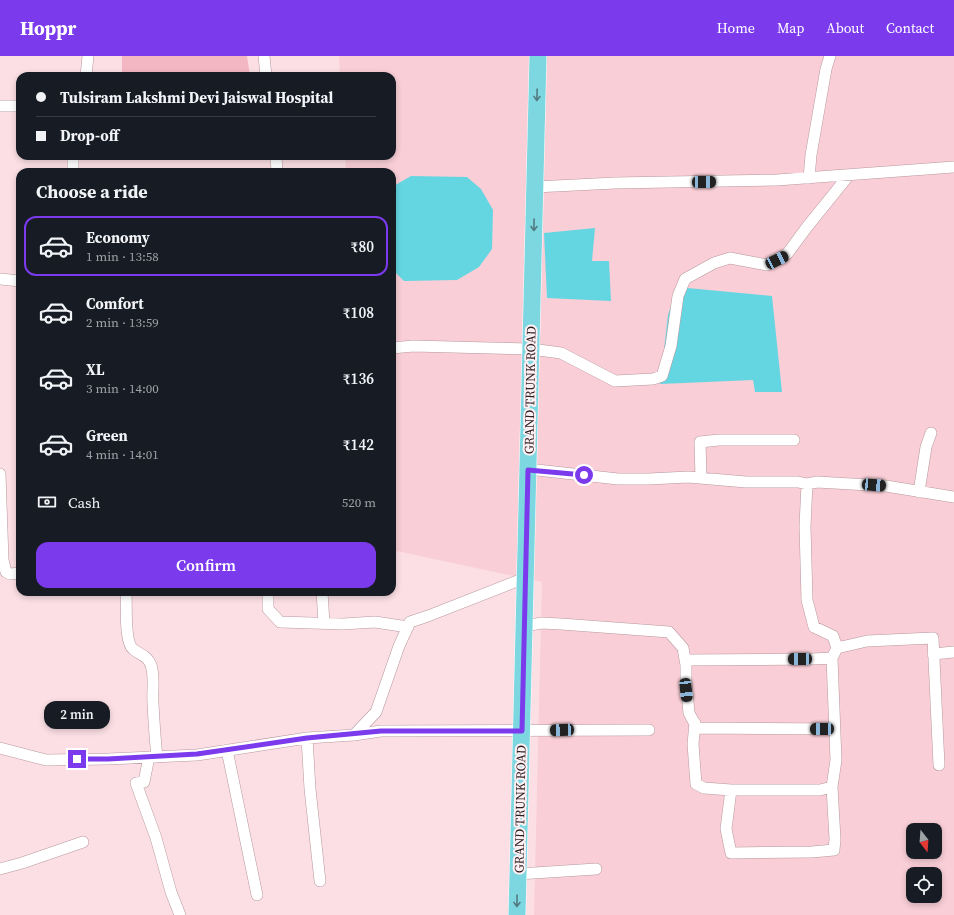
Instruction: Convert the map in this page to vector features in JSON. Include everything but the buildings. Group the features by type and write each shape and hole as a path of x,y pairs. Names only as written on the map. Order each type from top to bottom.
{"main road":[{"name":"GRAND TRUNK ROAD","path":"517,915 538,56"}],"street":[{"path":"86,72 88,56"},
{"path":"264,56 266,72"},
{"path":"809,178 811,155 826,69 830,56"},
{"path":"0,106 16,106"},
{"path":"535,187 615,183 777,180 954,167"},
{"path":"396,348 413,346 531,349 561,353 615,381 653,380 662,376 671,346 678,296 685,279 714,263 730,258 767,265 787,254 849,175"},
{"path":"0,279 16,281"},
{"path":"919,492 926,447 931,433"},
{"path":"701,478 700,442 719,440 794,440"},
{"path":"528,470 618,479 701,478 746,482 798,482 807,484 817,482 886,486 954,497"},
{"path":"0,474 3,560 6,572 10,574 16,573"},
{"path":"731,790 726,829 731,853 812,852 834,850 835,839 832,787 836,760 834,729 833,636 814,627 807,600 805,526 807,484"},
{"path":"354,735 376,712 399,646 410,622 466,602 525,578"},
{"path":"126,596 128,641 132,649 146,656 151,664 153,674 153,757 144,782 136,783 156,838 171,892 180,915"},
{"path":"268,596 268,609 280,622 344,624 375,622 408,627"},
{"path":"322,596 324,623"},
{"path":"524,626 542,623 669,632 683,648 689,713 697,728 834,729"},
{"path":"685,660 812,659 867,641 933,638 937,695 939,765"},
{"path":"933,654 954,652"},
{"path":"695,723 693,744 696,784 704,788 731,790 820,790 832,787"},
{"path":"0,748 46,760 108,759 197,754 307,738 354,735 381,731 649,730"},
{"path":"307,738 310,789 320,881"},
{"path":"227,750 257,895"},
{"path":"0,869 83,842"},
{"path":"518,874 596,869"}],"shaded area":[{"path":"122,56 247,56 249,72 122,72"},
{"path":"339,56 954,56 954,915 534,915 542,582 396,551 396,168 346,168 345,160 396,160 396,72 340,72"}],"water":[{"path":"411,176 467,177 481,189 493,210 492,249 479,267 457,280 404,281 396,273 396,185"},
{"path":"595,228 592,261 609,261 611,301 547,298 544,233"},
{"path":"677,287 772,296 782,392 755,392 753,380 660,384 668,315"}],"route":[{"path":"77,759 108,759 197,754 307,738 354,735 381,731 522,731 528,470 584,475"}]}
